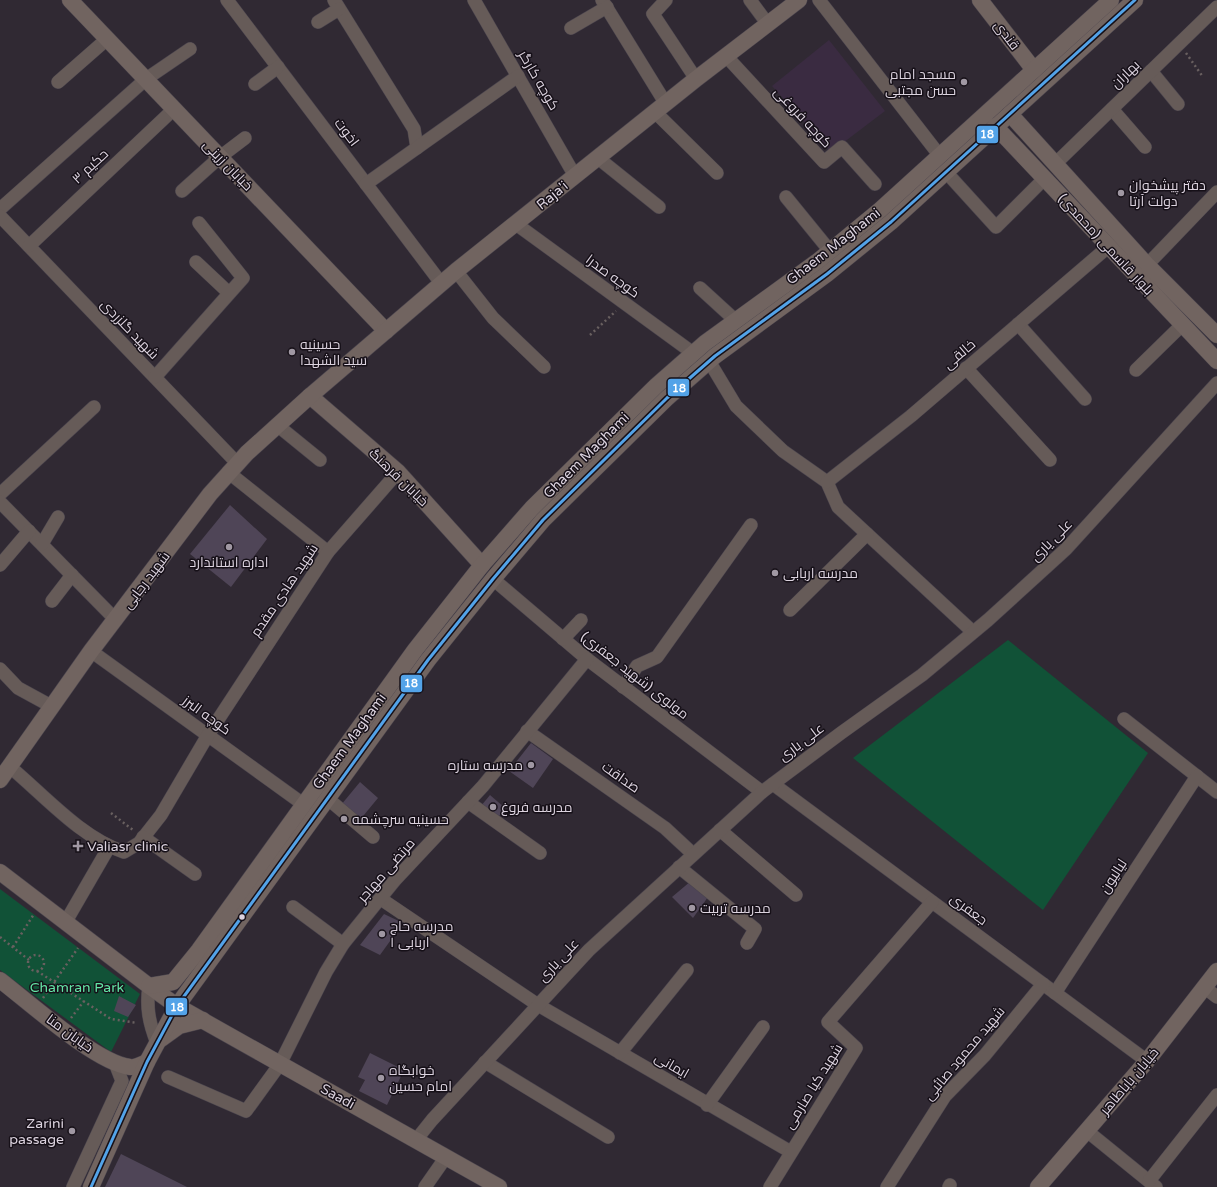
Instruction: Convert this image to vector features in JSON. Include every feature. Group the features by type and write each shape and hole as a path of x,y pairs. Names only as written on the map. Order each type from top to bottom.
{"main road":[{"name":"خیابان زرینی","path":"70,0 386,331"},
{"name":"Raja'i","path":"310,396 441,283 696,79 799,0"},
{"name":"Ghaem Maghami","path":"149,986 173,982 199,950 399,672 482,564 532,508 656,386 693,353 735,320 830,251 880,210 1111,0"},
{"name":"Ghaem Maghami","path":"91,1187 147,1062 177,1006 413,681 493,579 543,520 667,398 709,361 766,317 828,274 891,222 1135,0"},
{"name":"قندی","path":"987,2 1034,70"},
{"path":"1010,114 1147,265 1217,335"},
{"name":"بلوار قاسمی (محمدی)","path":"995,126 1217,361"},
{"path":"1020,153 1027,143 1033,141"},
{"path":"757,304 766,317"},
{"name":"شهید رجایی","path":"0,780 91,651 210,494 233,468 277,425 310,396"},
{"name":"خیابان فرهنگ","path":"310,396 398,472 482,564"},
{"path":"399,672 413,681"},
{"name":"Saadi","path":"0,872 85,938 177,1006 499,1187"},
{"name":"خیابان باباطاهر","path":"1038,1187 1147,1061 1211,992 1217,971"},
{"name":"خیابان منا","path":"0,981 86,1046 114,1063 132,1068 147,1062"},
{"path":"157,1042 179,1026 203,1020"}],"street":[{"name":"اخوت","path":"227,0 441,283"},
{"name":"کوچه کارگر","path":"474,0 575,176"},
{"path":"666,0 653,14 696,79"},
{"path":"750,0 767,24"},
{"path":"819,0 940,156"},
{"path":"318,22 337,4 414,129 417,148"},
{"path":"571,28 604,4 661,108 717,174"},
{"name":"بهاران","path":"1055,164 1217,7"},
{"path":"58,82 107,39"},
{"path":"0,210 146,79 190,49"},
{"name":"کوچه فروغی","path":"726,56 824,162 842,147 875,184"},
{"path":"254,84 278,67"},
{"path":"1151,72 1178,104"},
{"path":"366,184 518,76"},
{"name":"حکیم ۳","path":"29,246 174,108"},
{"path":"1112,110 1145,147"},
{"path":"182,191 220,157 245,138"},
{"path":"598,158 659,208"},
{"path":"946,172 996,228 1044,179"},
{"path":"1147,265 1217,192"},
{"path":"786,196 830,251"},
{"name":"شهید گلزردی","path":"0,216 155,377 233,468 328,552"},
{"path":"155,377 228,293 243,278 199,223"},
{"name":"کوچه صدرا","path":"516,224 623,304 693,353"},
{"name":"خالقی","path":"827,482 911,416 1108,247"},
{"path":"196,262 228,293"},
{"path":"456,271 493,318 544,367"},
{"path":"700,288 735,320"},
{"path":"1018,324 1085,399"},
{"path":"1136,370 1182,325"},
{"path":"709,361 736,406 783,451 827,482 838,507 973,632"},
{"path":"966,368 1050,460"},
{"name":"علی یاری","path":"416,1140 432,1120 485,1062 590,950 762,792 922,675 973,632 1066,549 1217,383"},
{"path":"0,494 94,407"},
{"path":"277,425 320,460"},
{"name":"شهید هادی مقدم","path":"109,847 124,852 139,843 161,815 208,735 328,552 398,472"},
{"path":"0,502 116,620"},
{"path":"42,544 58,517"},
{"path":"623,687 637,666 657,657 751,525"},
{"path":"0,565 29,531"},
{"path":"790,610 867,534"},
{"path":"52,601 72,575"},
{"name":"مولوی (شهید جعفری)","path":"493,579 587,659 762,792"},
{"path":"563,639 581,620"},
{"name":"کوچه البرز","path":"91,651 303,804"},
{"name":"مرتضی مهاجر","path":"168,1078 246,1111 280,1064 326,972 343,944 395,880 468,802 587,659"},
{"path":"0,669 18,688 52,706"},
{"path":"1124,719 1217,792"},
{"name":"صداقت","path":"527,731 664,828 693,854"},
{"path":"10,766 66,817 109,847 65,922"},
{"name":"لیالیون","path":"1055,993 1197,776"},
{"name":"جعفری","path":"773,784 1147,1061"},
{"path":"327,798 373,837"},
{"path":"468,802 540,853"},
{"path":"720,830 796,895"},
{"path":"143,837 195,874"},
{"path":"679,867 756,929 747,943"},
{"name":"ایمانی","path":"380,899 538,1005 791,1152"},
{"name":"شهید کیا صارمی","path":"770,1187 856,1048 828,1022 932,902"},
{"path":"293,907 343,944"},
{"path":"620,1053 687,970"},
{"name":"شهید محمود صائبی","path":"887,1187 945,1096 985,1055 1043,984"},
{"path":"149,986 147,1002 150,1024 157,1042"},
{"path":"708,1105 763,1027"},
{"path":"485,1062 608,1137"},
{"path":"73,1187 122,1081 114,1063"},
{"path":"1087,1131 1153,1184 1217,1095"},
{"path":"425,1187 446,1157"}],"path":[{"path":"1179,44 1203,77"},
{"path":"590,335 623,304"},
{"path":"111,813 143,837"},
{"path":"13,947 41,904"},
{"path":"0,937 29,960 30,968 55,982 111,1019 150,1024"},
{"path":"37,1009 85,938"},
{"path":"29,960 35,955 40,956 43,960 43,967 37,971"},
{"path":"63,1029 84,1001"}],"shaded area":[{"path":"829,40 885,111 831,152 772,86"}],"green space":[{"path":"1008,640 1148,753 1043,910 853,758"},
{"name":"Chamran Park","path":"0,889 140,994 111,1052 0,970"}],"building":[{"name":"اداره استاندارد","path":"230,505 267,539 231,587 190,554"},
{"name":"مدرسه ستاره","path":"531,743 553,759 533,788 509,771"},
{"path":"360,782 378,798 359,821 341,805"},
{"name":"مدرسه فروغ","path":"490,795 505,808 497,819 481,806"},
{"name":"مدرسه تربیت","path":"691,881 708,897 693,918 672,897"},
{"name":"مدرسه حاج اربابی ۱","path":"384,914 403,923 380,955 360,945"},
{"path":"119,996 136,1005 128,1017 114,1011"},
{"name":"خوابگاه امام حسین","path":"370,1053 404,1070 387,1105 359,1091 365,1080 358,1077"},
{"path":"121,1154 187,1187 105,1187"}],"transit line":[{"name":"18","path":"91,1187 147,1062 177,1006 428,660 543,520 667,398 715,356 827,274 891,222 1135,0"}],"place":[{"name":"مسجد امام حسن مجتبی","path":"964,82"},
{"name":"دفتر پیشخوان دولت آرتا","path":"1121,193"},
{"name":"حسینیه سید الشهدا","path":"292,352"},
{"name":"اداره استاندارد","path":"229,547"},
{"name":"مدرسه اربابی","path":"775,573"},
{"name":"مدرسه ستاره","path":"531,765"},
{"name":"مدرسه فروغ","path":"493,807"},
{"name":"حسینیه سرچشمه","path":"344,819"},
{"name":"Valiasr clinic","path":"78,846"},
{"name":"مدرسه تربیت","path":"692,908"},
{"name":"مدرسه حاج اربابی ۱","path":"382,934"},
{"name":"خوابگاه امام حسین","path":"381,1078"},
{"name":"Zarini passage","path":"72,1131"}]}
